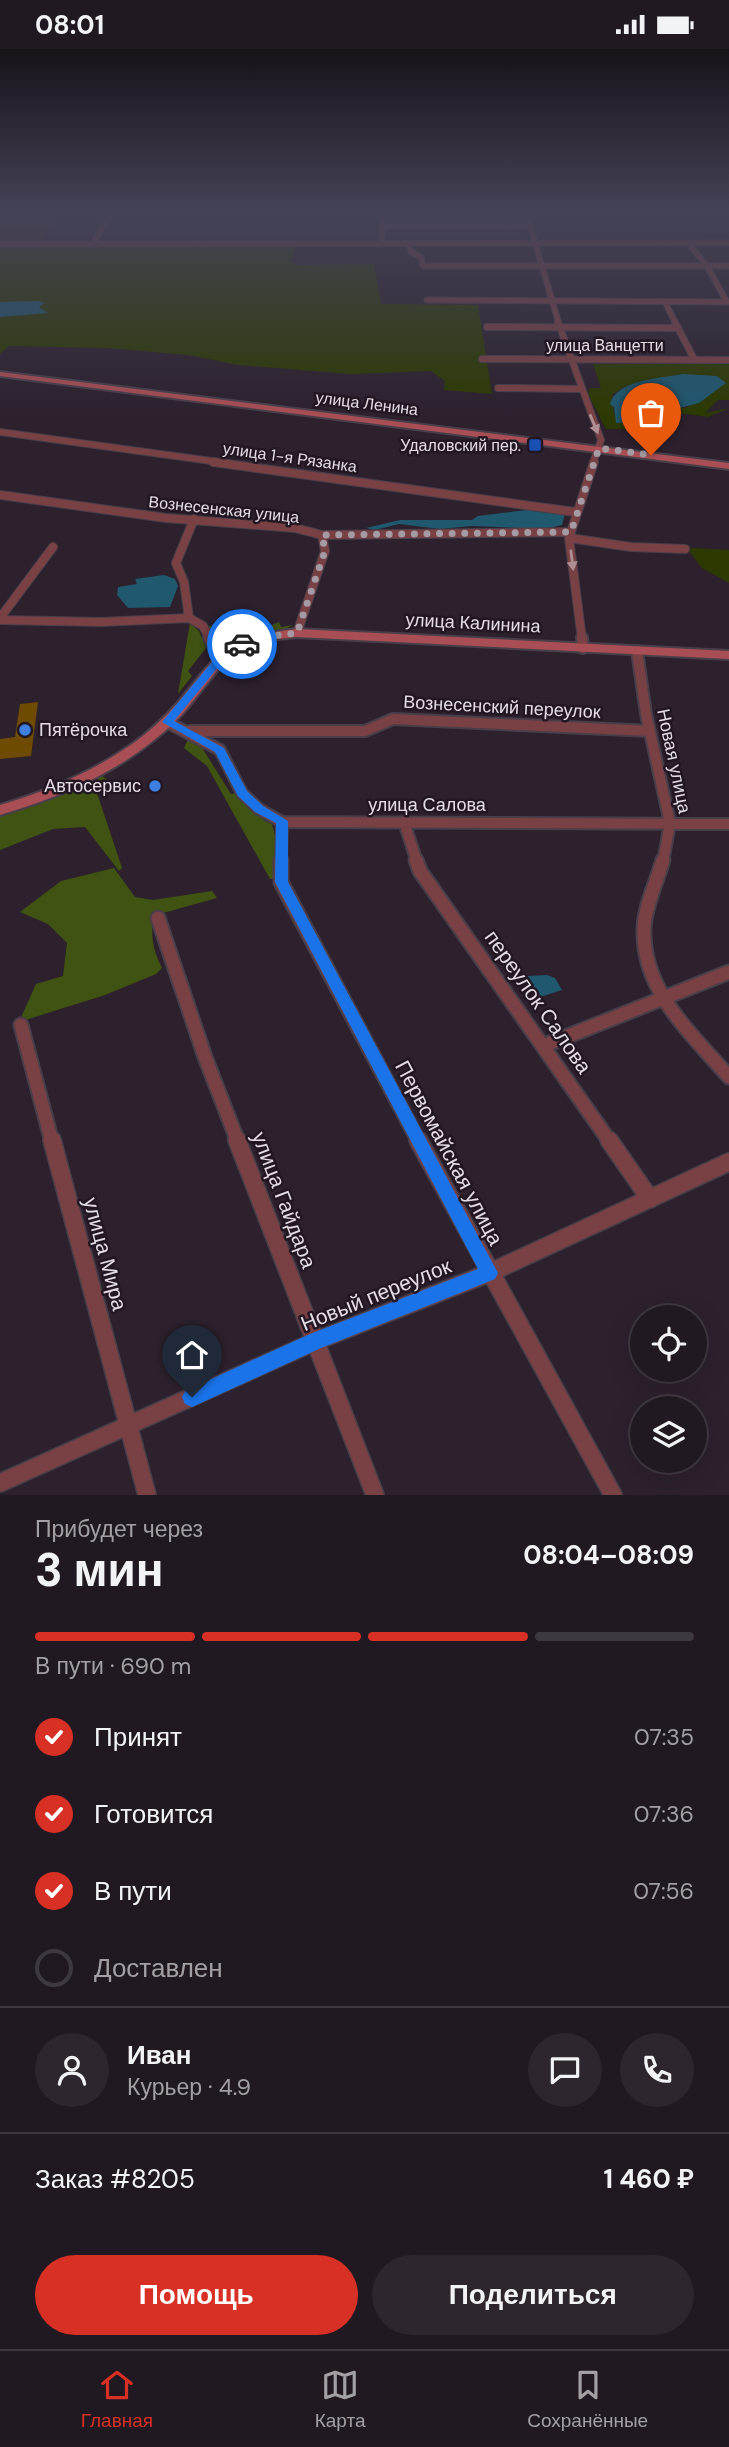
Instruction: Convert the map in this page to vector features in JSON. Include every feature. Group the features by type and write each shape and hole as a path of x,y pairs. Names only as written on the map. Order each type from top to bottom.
{"street":[{"path":"547,279 569,359 601,440 575,512 570,535 583,648"},
{"path":"715,279 728,302"},
{"path":"427,300 728,302"},
{"path":"665,302 694,359"},
{"path":"487,327 676,328"},
{"name":"улица Ванцетти","path":"482,359 729,359"},
{"name":"улица Ленина","path":"0,374 729,465"},
{"path":"498,388 580,389"},
{"name":"улица 1-я Рязанка","path":"0,432 575,512"},
{"name":"Вознесенская улица","path":"0,495 194,519 295,528 322,535 570,535"},
{"path":"189,618 184,582 176,563 194,519"},
{"path":"297,633 325,551 322,535"},
{"path":"570,535 631,547 685,549"},
{"path":"0,619 53,547"},
{"path":"0,619 101,622 189,618 203,626 220,658"},
{"name":"улица Калинина","path":"0,810 98,770 128,753 167,722 220,658 254,638 297,633 729,655"},
{"name":"Новая улица","path":"637,651 650,731 670,823 664,857 644,925 646,961 662,998 729,1077"},
{"name":"Вознесенский переулок","path":"187,731 365,731 393,719 650,731"},
{"path":"167,722 220,750 242,793 259,809 282,821"},
{"name":"улица Салова","path":"282,821 729,824"},
{"name":"Первомайская улица","path":"282,821 281,882 489,1273 612,1495"},
{"name":"переулок Салова","path":"404,822 420,871 650,1199"},
{"name":"улица Гайдара","path":"158,918 205,1057 375,1495"},
{"path":"543,1046 729,972"},
{"name":"улица Мира","path":"21,1025 147,1495"},
{"name":"Новый переулок","path":"0,1483 316,1341 489,1273 729,1162"}],"green space":[{"path":"0,279 377,279 381,304 478,305 492,394 444,390 445,381 431,371 351,374 238,365 188,355 107,348 9,346 0,354"},
{"path":"695,361 729,361 729,400 718,400 705,413 729,408 708,417 673,412 647,429 606,429 588,394 590,388 601,388 593,364 696,364","holes":["683,374 726,383 687,407 660,413 658,421 614,414 612,395 624,387"]},
{"path":"691,548 729,550 729,583 702,568 689,551"},
{"path":"235,621 265,622 272,625 279,622 281,627 293,625 278,632 222,647 206,627"},
{"path":"190,623 199,631 206,648 188,671 192,676 178,694"},
{"path":"189,737 201,746 231,794 237,793 265,821 272,824 279,860 274,879 270,879 207,766 184,748"},
{"path":"101,775 120,785 97,793 122,868 119,871 85,827 53,829 0,850 0,813"},
{"path":"114,868 135,897 153,900 212,891 217,898 156,915 152,928 153,942 162,968 156,974 105,995 19,1022 36,984 63,976 67,943 48,924 20,912 61,881"}],"water":[{"path":"0,302 45,303 39,307 48,313 0,317"},
{"path":"683,374 717,376 726,383 699,403 660,413 659,421 616,423 614,407 610,404 621,390 640,381"},
{"path":"535,509 565,514 562,525 544,529 472,526 440,529 399,524 375,530 366,528 400,520 472,520 478,516"},
{"path":"164,575 175,579 178,586 170,607 128,608 117,595 118,587 137,584 135,579"},
{"path":"547,975 555,978 562,990 540,997 525,985 528,976"}],"building":[{"name":"Пятёрочка","path":"38,702 31,756 0,759 0,739 15,737 20,704"}],"way so far":[{"path":"242,644 254,638 297,633 325,551 322,535 571,532 575,512 599,448 651,455"}],"place":[{"name":"Удаловский пер.","path":"535,445"},
{"name":"Пятёрочка","path":"25,730"},
{"name":"Автосервис","path":"155,786"}],"route":[{"path":"192,1397 316,1341 489,1273 281,882 282,821 259,809 242,793 220,750 167,722 220,658 242,644"}]}
